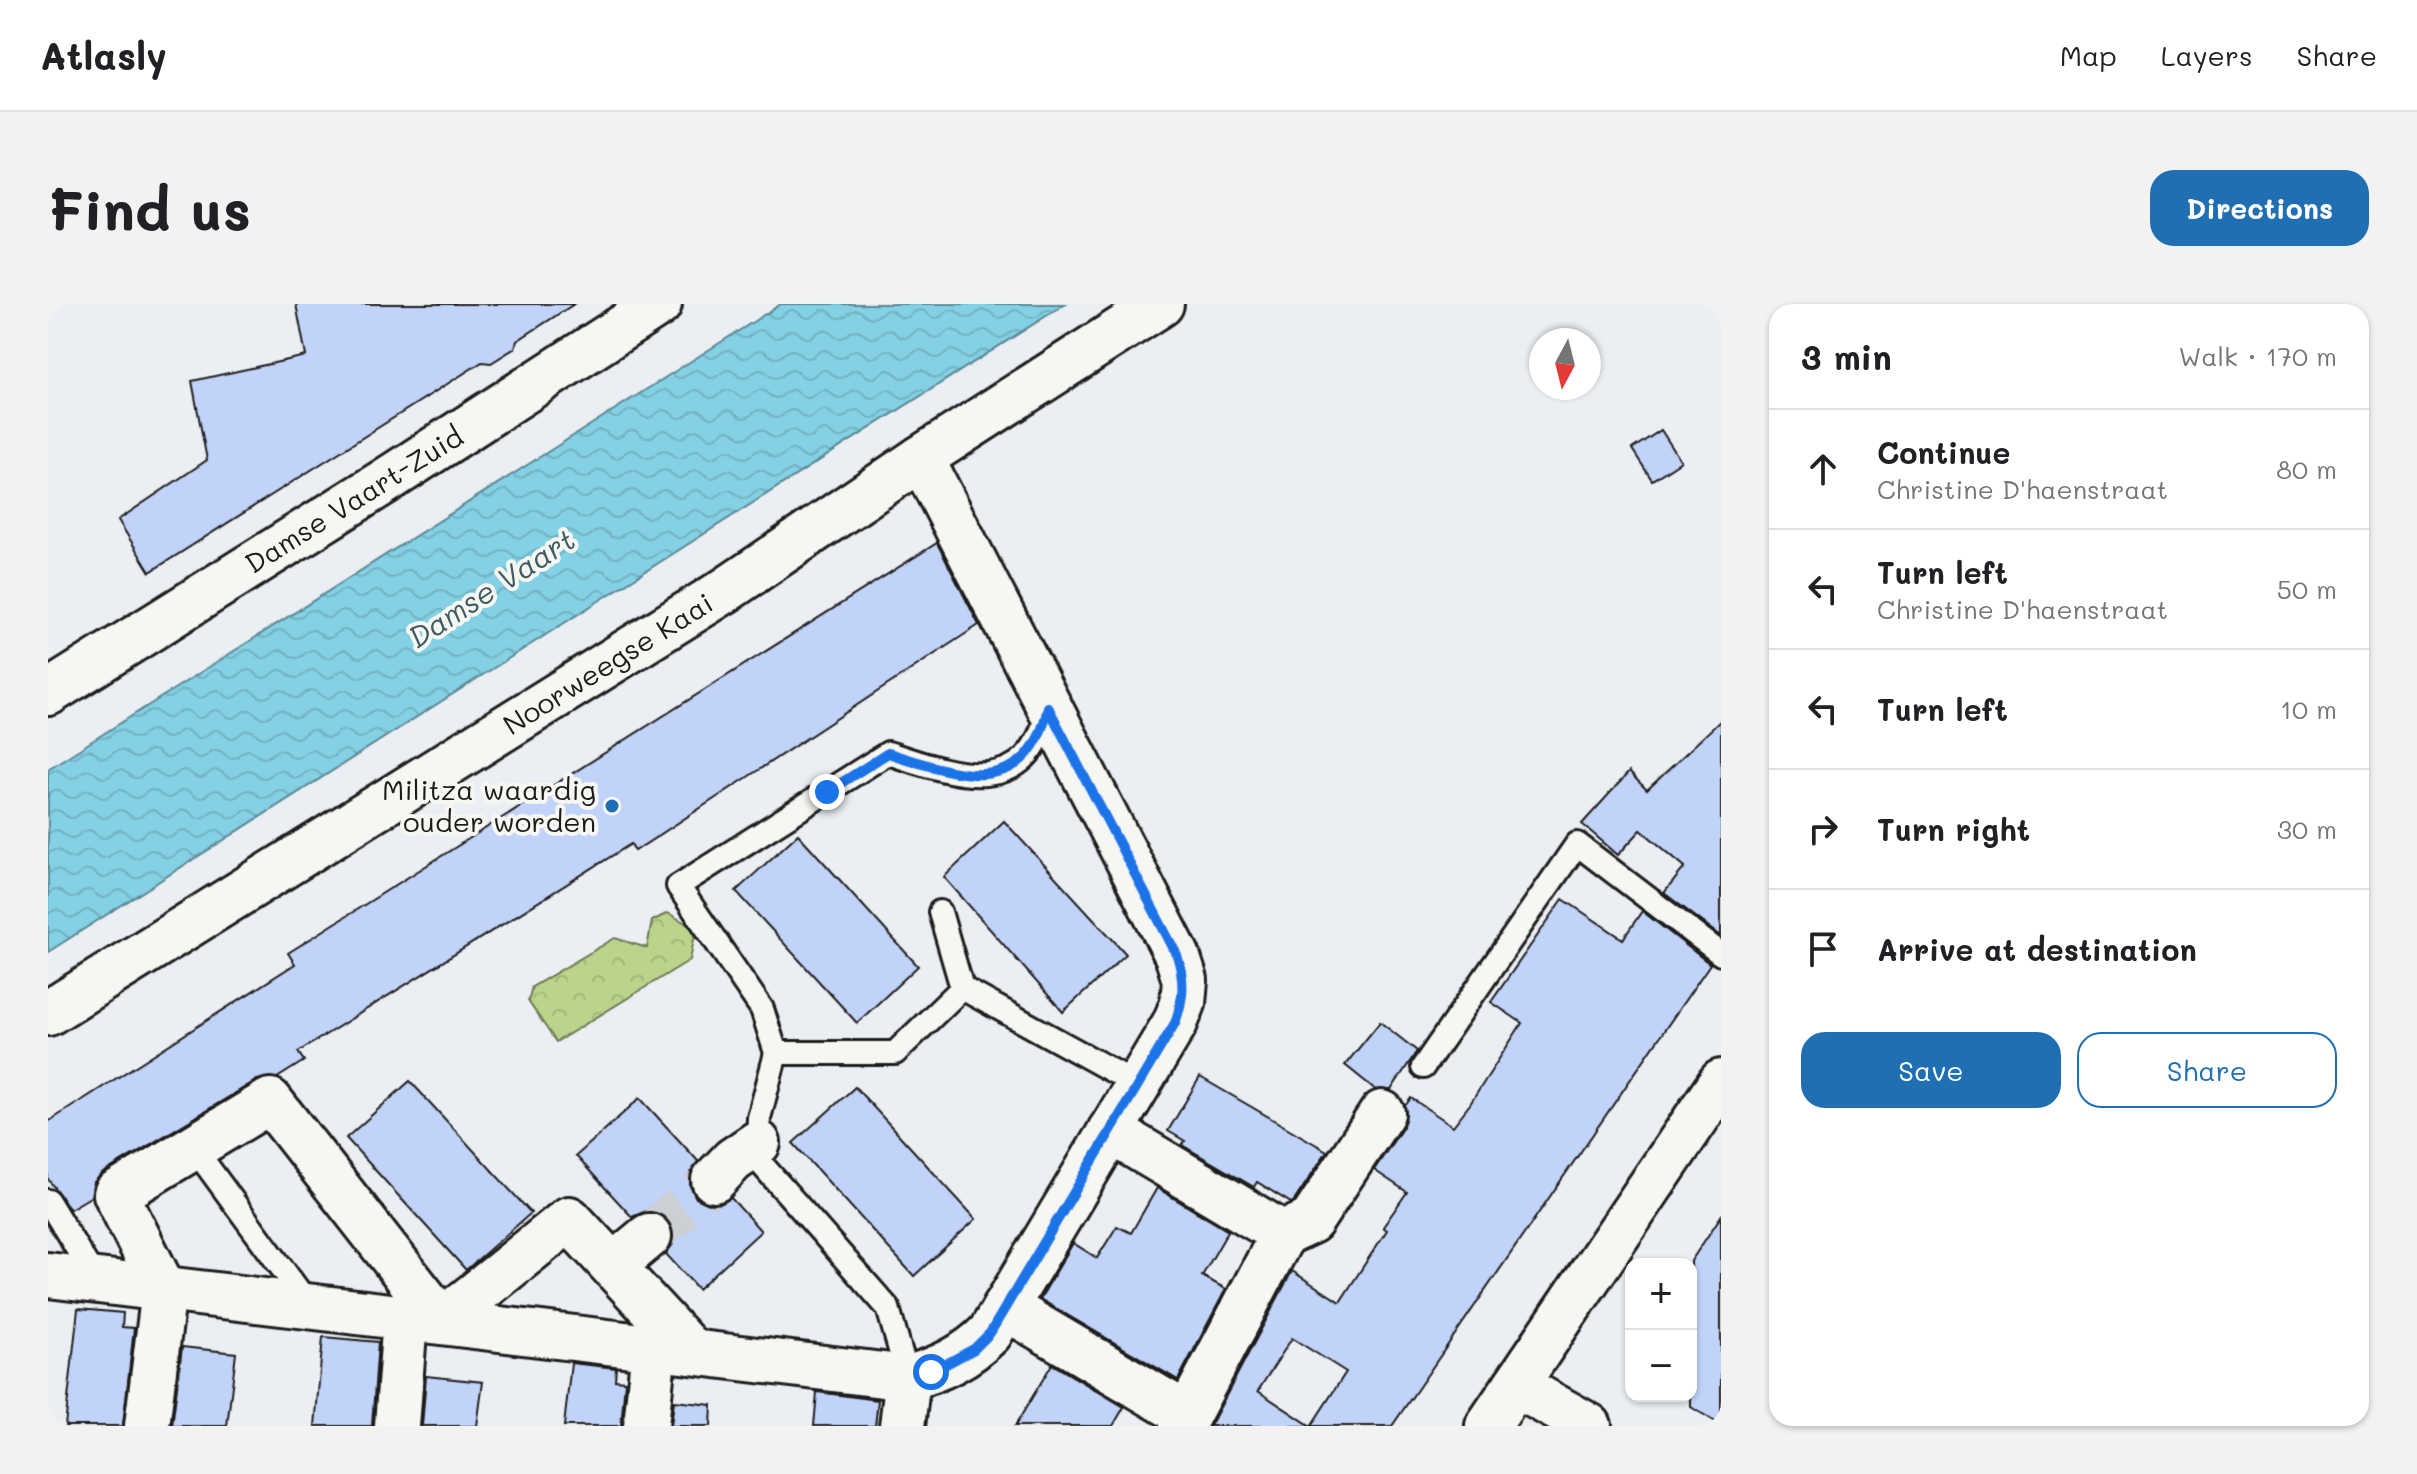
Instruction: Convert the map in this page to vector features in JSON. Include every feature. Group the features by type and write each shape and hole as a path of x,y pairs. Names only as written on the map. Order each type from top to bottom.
{"street":[{"name":"Damse Vaart-Zuid","path":"48,693 384,482 659,304"},
{"name":"Noorweegse Kaai","path":"48,1013 726,590 921,458 1161,304"},
{"path":"48,1275 908,1378 952,1362 974,1349 990,1333 1140,1086 1175,1023 1183,1003 1185,980 1177,955 921,458"},
{"path":"1488,1426 1721,1082"},
{"path":"147,1426 164,1290 116,1194 270,1101 424,1319"},
{"path":"1005,1307 1185,1420 1283,1234 1311,1221 1382,1113"},
{"path":"1110,1131 1283,1234"},
{"path":"714,1180 733,1160 758,1143"},
{"path":"397,1426 424,1319 569,1219 613,1266 673,1349"},
{"path":"613,1266 649,1236"},
{"path":"646,1426 673,1349"},
{"path":"902,1426 908,1378"},
{"path":"1516,1385 1589,1426"}],"lane":[{"path":"908,1378 888,1308 757,1159 759,1118 776,1053 762,1009 678,886 888,753 943,771 992,776 1010,769 1031,754 1043,733 1048,707"},
{"path":"1423,1067 1577,844 1721,954"},
{"path":"940,912 962,988 1140,1086"},
{"path":"776,1053 895,1053 962,988"},
{"path":"194,1148 310,1306"},
{"path":"50,1193 96,1281"}],"green space":[{"path":"668,913 696,929 690,960 556,1042 528,1001 532,987 615,938 647,948 652,921"}],"water":[{"name":"Damse Vaart","path":"781,304 1065,304 48,952 48,769"}],"building":[{"path":"296,304 574,304 517,341 515,348 491,363 482,362 150,572 118,520 207,460 192,381 306,356"},
{"path":"1661,430 1681,461 1652,480 1632,449"},
{"name":"Militza waardig ouder worden","path":"937,543 979,625 635,851 631,844 298,1052 304,1061 277,1078 257,1080 103,1173 94,1182 92,1196 70,1209 48,1179 48,1122 295,964 288,953"},
{"path":"1721,720 1721,936 1664,893 1685,867 1641,830 1618,855 1582,824 1629,772 1647,790"},
{"path":"1004,821 1126,954 1063,1012 944,877"},
{"path":"798,834 918,966 857,1023 736,891"},
{"path":"1563,899 1623,939 1642,911 1710,964 1392,1426 1311,1426 1210,1426 1292,1271 1340,1302 1387,1230 1383,1227 1407,1192 1374,1170 1403,1127 1405,1106 1411,1098 1453,1126 1522,1023 1491,1002","holes":["1292,1338 1346,1372 1311,1426 1258,1391"]},
{"path":"1380,1022 1417,1051 1391,1090 1376,1090 1345,1065"},
{"path":"1200,1077 1327,1151 1294,1201 1291,1203 1257,1182 1254,1187 1182,1145 1185,1141 1168,1131"},
{"path":"410,1081 531,1213 466,1270 346,1138"},
{"path":"855,1087 976,1219 914,1276 793,1143"},
{"path":"640,1098 698,1161 690,1175 690,1186 696,1198 709,1204 720,1204 731,1198 761,1231 698,1289 666,1254 673,1244 674,1233 668,1219 657,1212 646,1211 632,1217 576,1156"},
{"path":"1157,1188 1228,1231 1202,1276 1226,1289 1178,1380 1040,1299 1073,1243 1097,1258 1117,1226 1131,1233"},
{"path":"1721,1216 1721,1425 1691,1407 1691,1402 1697,1402 1697,1258 1693,1258"},
{"path":"78,1309 123,1313 122,1327 134,1328 123,1426 65,1426"},
{"path":"323,1337 378,1342 372,1426 315,1426"},
{"path":"182,1347 236,1353 227,1426 172,1426"},
{"path":"571,1363 616,1368 615,1380 625,1381 621,1426 564,1426"},
{"path":"1052,1364 1124,1407 1113,1426 1015,1426"},
{"path":"426,1376 483,1382 477,1426 422,1426"},
{"path":"817,1392 878,1400 875,1426 814,1426"},
{"path":"674,1401 712,1405 711,1426 671,1426"}],"tunnel":[{"path":"649,1236 714,1180"}],"place":[{"name":"Militza waardig ouder worden","path":"612,806"}],"route":[{"path":"827,792 888,753 943,771 992,776 1010,769 1031,754 1043,733 1048,707 1177,955 1185,980 1183,1003 1175,1023 990,1333 974,1349 931,1372"}]}
